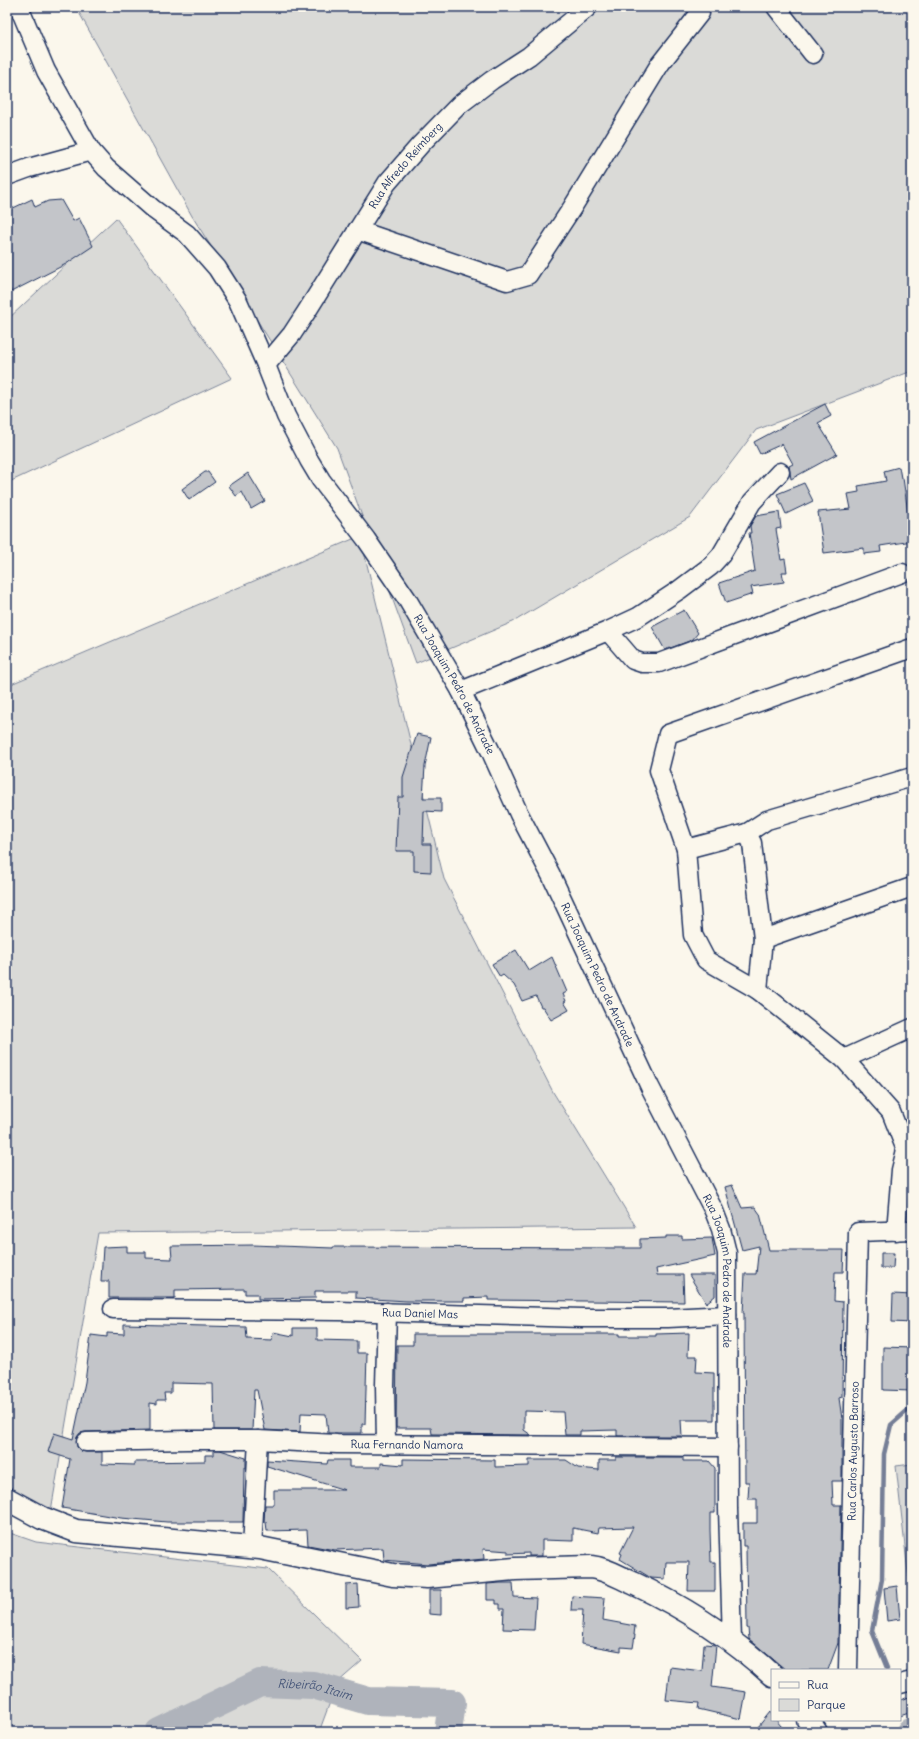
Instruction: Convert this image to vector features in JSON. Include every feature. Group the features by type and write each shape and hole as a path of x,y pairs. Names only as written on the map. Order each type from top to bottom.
{"main road":[{"path":"7,1499 42,1518 76,1531 252,1548 392,1576 427,1577 515,1569 600,1568 651,1592 710,1626 732,1641 771,1675"}],"street":[{"name":"Rua Joaquim Pedro de Andrade","path":"19,7 46,71 90,151 106,168 153,208 187,234 217,268 238,302 266,365 286,416 309,460 407,599 461,691 519,814 551,875 650,1087 722,1229 727,1253 728,1447 732,1641"},
{"name":"Rua Alfredo Reimberg","path":"266,365 303,317 387,183 421,144 459,105 492,80 529,56 588,7"},
{"path":"776,7 813,54"},
{"path":"357,230 507,281 528,275 572,208 660,64 702,9"},
{"path":"7,176 29,168 90,151"},
{"path":"461,691 608,631 638,617 679,590 711,566 721,555 752,502 780,472"},
{"path":"608,631 632,660 642,663 660,663 902,573"},
{"path":"904,1231 901,1170 909,1149 892,1112 844,1059 758,990 706,960 693,935 686,849 659,770 668,734 912,648"},
{"path":"686,849 747,833 767,820 912,777"},
{"path":"747,833 752,843 763,939 758,990"},
{"path":"763,939 912,887"},
{"path":"844,1059 912,1028"},
{"name":"Rua Carlos Augusto Barroso","path":"848,1669 858,1232 904,1231"},
{"name":"Rua Daniel Mas","path":"113,1309 388,1312 582,1318 727,1316"},
{"path":"386,1444 385,1385 388,1312"},
{"path":"252,1548 258,1440"},
{"name":"Rua Fernando Namora","path":"86,1442 258,1440 337,1444 728,1447"},
{"path":"901,1684 912,1681"}],"green space":[{"path":"76,7 912,7 912,371 756,430 690,517 513,622 416,663 337,448 192,216"},
{"path":"116,218 232,378 7,483 7,320"},
{"path":"360,536 444,879 553,1092 636,1227 98,1233 51,1511 7,1492 7,676 11,684"},
{"path":"912,1464 912,1609 896,1466"},
{"path":"7,1532 36,1542 268,1569 362,1661 337,1683 319,1732 7,1732"}],"building":[{"path":"32,199 35,207 48,201 61,200 73,221 79,218 93,246 66,264 11,292 10,289 7,291 7,211"},
{"path":"825,404 831,416 818,423 837,454 791,479 789,466 793,464 782,444 760,454 754,442"},
{"path":"899,467 901,478 903,478 912,541 880,546 881,552 864,554 864,548 824,553 818,512 851,509 848,494 859,492 858,486 886,481 884,471"},
{"path":"205,472 208,472 215,482 189,500 182,489"},
{"path":"248,473 265,501 251,509 242,492 236,496 229,486"},
{"path":"804,483 813,501 786,514 777,494"},
{"path":"779,512 781,528 776,529 781,560 785,559 787,572 782,572 784,582 751,587 753,594 726,603 719,583 755,571 749,533 751,533 750,526 756,516"},
{"path":"684,610 698,633 692,640 665,650 652,627"},
{"path":"417,734 431,737 425,766 423,798 441,798 441,812 424,811 423,844 431,844 431,872 414,871 414,851 396,851 398,797 403,797 403,777"},
{"path":"516,950 529,971 552,957 567,992 563,994 566,1001 564,1002 569,1010 551,1020 543,1007 541,1007 536,996 522,1001 514,985 503,975 500,977 492,964"},
{"path":"732,1185 742,1208 755,1207 760,1214 769,1250 844,1250 843,1272 835,1272 834,1301 843,1302 842,1397 839,1398 842,1419 842,1481 832,1481 833,1505 841,1505 838,1643 828,1669 785,1669 749,1639 747,1628 746,1546 743,1546 743,1523 757,1523 757,1499 748,1499 749,1482 745,1482 743,1313 745,1274 756,1274 759,1246 742,1250 725,1187"},
{"path":"666,1236 682,1236 682,1239 712,1238 715,1256 656,1269 657,1275 683,1275 684,1302 488,1300 488,1297 464,1298 464,1301 407,1301 356,1298 356,1291 315,1291 315,1298 258,1299 258,1294 245,1294 245,1289 175,1290 175,1298 109,1298 109,1281 101,1281 103,1247 127,1246 127,1252 146,1252 146,1258 172,1259 171,1246 253,1245 333,1248 640,1248 640,1239 666,1238"},
{"path":"881,1253 894,1253 893,1268 881,1268"},
{"path":"689,1275 715,1275 715,1296 706,1303"},
{"path":"893,1294 912,1295 912,1323 892,1322"},
{"path":"124,1324 246,1327 247,1339 272,1340 273,1332 293,1336 293,1328 317,1328 317,1340 357,1341 357,1353 367,1353 365,1424 362,1424 362,1433 328,1433 326,1414 301,1413 300,1432 265,1430 257,1390 254,1390 252,1430 214,1430 213,1384 171,1383 171,1393 164,1393 165,1400 157,1400 157,1404 150,1403 150,1430 80,1433 77,1437 77,1447 81,1451 86,1452 102,1452 102,1464 135,1465 135,1462 205,1461 205,1455 214,1455 214,1450 220,1450 246,1458 246,1468 244,1468 243,1522 167,1522 121,1518 62,1508 70,1459 48,1452 54,1433 73,1439 85,1382 91,1335 107,1337 107,1333 124,1334"},
{"path":"689,1333 688,1356 697,1356 696,1372 714,1373 714,1420 681,1420 682,1436 617,1436 617,1430 580,1431 580,1435 565,1435 563,1412 524,1411 524,1430 531,1435 432,1434 431,1428 396,1428 397,1345 413,1345 413,1334 619,1334 619,1336 656,1336 656,1334"},
{"path":"883,1347 912,1348 912,1391 883,1390"},
{"path":"616,1457 683,1457 683,1461 709,1461 715,1468 715,1513 710,1513 710,1530 711,1562 715,1562 715,1591 688,1591 689,1562 666,1562 665,1579 651,1578 620,1559 622,1554 620,1553 633,1527 599,1528 598,1533 573,1528 573,1541 542,1540 542,1556 529,1556 529,1553 508,1554 508,1551 483,1549 484,1559 428,1564 384,1560 383,1548 335,1550 308,1545 307,1530 267,1531 266,1522 264,1522 265,1505 274,1505 274,1490 345,1490 267,1466 267,1460 327,1464 328,1460 349,1460 349,1467 381,1467 381,1463 403,1465 403,1459 495,1460 495,1467 529,1466 529,1460 566,1460 578,1468 599,1470 599,1460 616,1460"},
{"path":"513,1583 514,1597 536,1598 534,1630 503,1629 504,1609 500,1609 500,1604 496,1604 496,1600 487,1600 487,1584"},
{"path":"358,1584 359,1607 346,1608 346,1585"},
{"path":"897,1586 900,1619 887,1621 884,1588"},
{"path":"429,1590 441,1590 441,1615 429,1614"},
{"path":"572,1596 605,1598 603,1620 635,1626 633,1648 621,1647 621,1651 581,1644 583,1610 571,1610"},
{"path":"704,1644 716,1645 712,1687 746,1692 741,1719 698,1709 699,1703 666,1700 670,1667 702,1671"},
{"path":"912,1696 912,1712 901,1716 901,1700"},
{"path":"770,1712 771,1721 777,1721 786,1732 754,1732"}],"waterway":[{"path":"887,1668 872,1631 882,1579 884,1454 891,1425 908,1410 912,1410"},
{"name":"Ribeirão Itaim","path":"159,1732 260,1683 313,1685 368,1701 452,1703 448,1732"}]}
